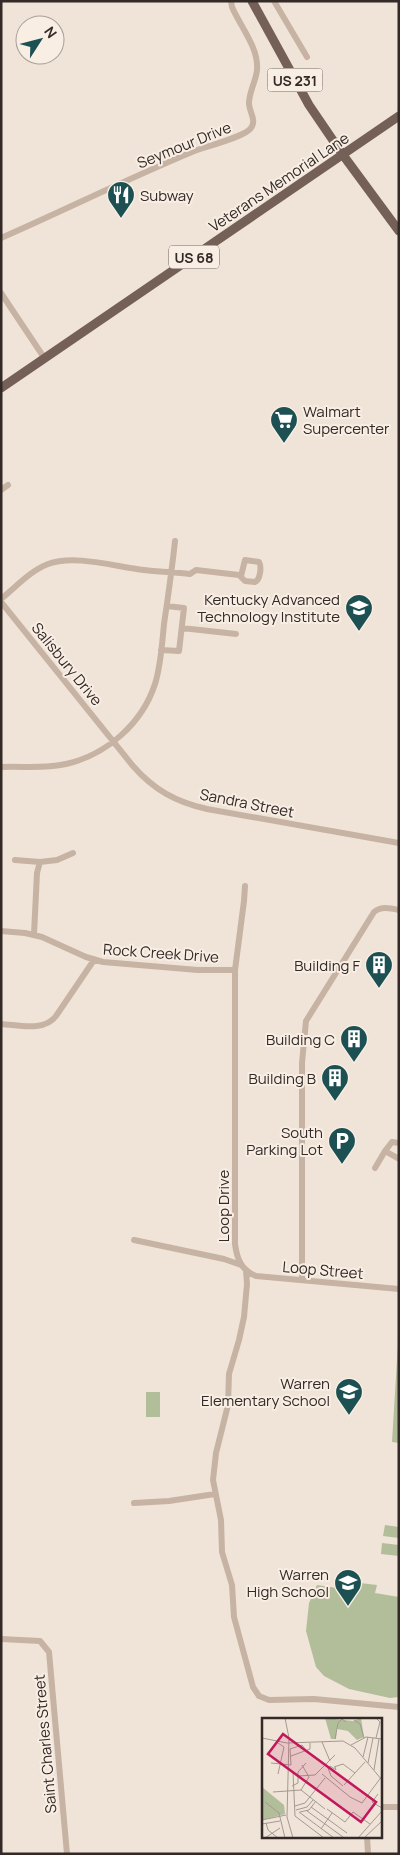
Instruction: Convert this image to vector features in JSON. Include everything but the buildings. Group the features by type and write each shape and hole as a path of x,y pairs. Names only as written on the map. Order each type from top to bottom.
{"main road":[{"name":"US 231","path":"252,1 310,105 343,155"},
{"name":"Veterans Memorial Lane","path":"1,388 399,116"},
{"path":"343,155 399,231"}],"street":[{"name":"Seymour Drive","path":"1,238 168,162 249,131 253,123 249,101 256,77 257,63 231,1"},
{"path":"274,1 307,57"},
{"path":"1,293 45,359"},
{"path":"1,490 8,485"},
{"path":"1,767 45,767 83,759 114,741 134,723 148,701 155,685 175,541"},
{"path":"1,600 32,573 56,562 74,561 190,574 196,570 241,576"},
{"name":"Salisbury Drive","path":"1,600 114,741"},
{"path":"161,650 179,651 184,608 167,606"},
{"path":"182,628 236,634"},
{"name":"Sandra Street","path":"114,741 150,784 166,795 185,804 399,843"},
{"path":"15,860 40,862 57,860 73,853"},
{"path":"34,934 37,873 40,862"},
{"name":"Loop Drive","path":"244,886 244,901 235,970 235,1244 237,1257 244,1268 248,1284 244,1317 229,1374 228,1405 215,1460 213,1480 221,1520 222,1552 233,1590 234,1616 251,1682 262,1698 269,1700 306,1699 399,1707"},
{"path":"302,1280 302,1063 306,1021 374,912 378,908 399,910"},
{"name":"Rock Creek Drive","path":"1,932 34,934 94,960 112,963 181,969 235,970"},
{"path":"1,1024 40,1026 49,1023 56,1016 94,960"},
{"path":"375,1168 392,1142 399,1143"},
{"path":"385,1151 399,1159"},
{"name":"Loop Street","path":"134,1240 224,1259 256,1276 399,1289"},
{"path":"134,1503 183,1500 215,1494"},
{"name":"Saint Charles Street","path":"1,1639 34,1639 45,1644 49,1652 67,1854"},
{"path":"382,1807 399,1807"},
{"path":"367,1838 368,1854"}],"green space":[{"path":"399,1343 399,1443 392,1442"},
{"path":"146,1392 160,1392 160,1417 146,1417"},
{"path":"385,1525 399,1527 399,1538 383,1536"},
{"path":"382,1543 399,1545 399,1556 381,1554"},
{"path":"352,1582 377,1585 375,1593 399,1597 399,1697 390,1698 349,1689 324,1676 316,1667 306,1631 309,1603 317,1585 350,1590"}],"place":[{"name":"Subway","path":"121,219"},
{"name":"Walmart Supercenter","path":"284,444"},
{"name":"Kentucky Advanced Technology Institute","path":"359,632"},
{"name":"Building F","path":"379,989"},
{"name":"Building C","path":"354,1063"},
{"name":"Building B","path":"335,1102"},
{"name":"South Parking Lot","path":"342,1165"},
{"name":"Warren Elementary School","path":"349,1416"},
{"name":"Warren High School","path":"348,1607"}]}
